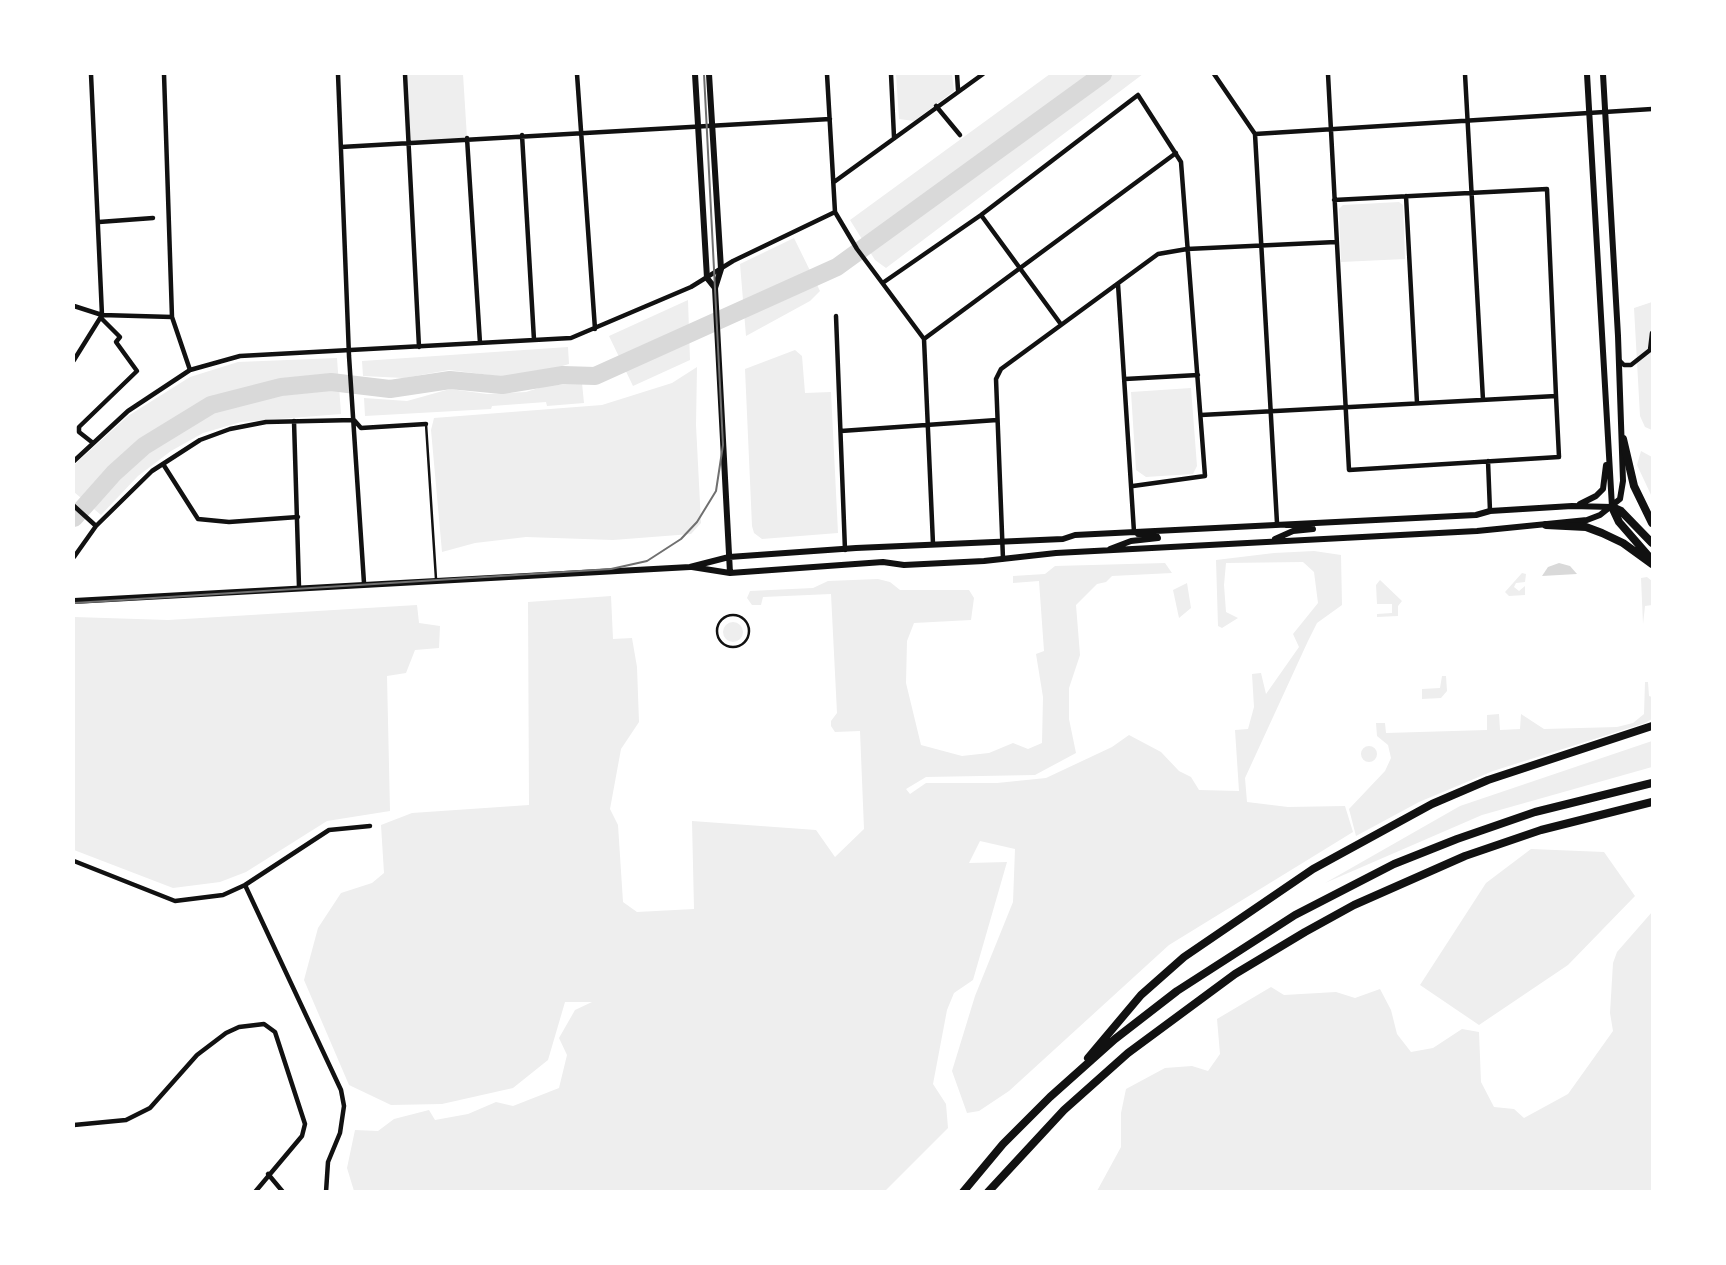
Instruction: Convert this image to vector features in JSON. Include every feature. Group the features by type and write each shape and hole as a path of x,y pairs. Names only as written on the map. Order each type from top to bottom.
{"highway":[{"path":"1623,439 1634,486 1653,523"},
{"path":"1612,507 1621,511 1653,543"},
{"path":"1612,507 1619,522 1653,562"},
{"path":"1546,525 1586,527 1623,542 1653,562"},
{"path":"1069,1080 1141,995 1165,974 1229,924 1313,869 1432,804 1488,780 1653,726"},
{"path":"963,1192 1003,1144 1069,1080 1177,990 1294,915 1347,887 1495,825 1653,783"},
{"path":"988,1192 1063,1110 1128,1053 1234,974 1305,932 1354,905 1465,856 1541,830 1653,802"}],"street":[{"path":"74,360 102,316 91,74"},
{"path":"164,74 172,317 190,370"},
{"path":"338,74 349,356 364,583"},
{"path":"405,74 419,347"},
{"path":"577,74 595,329"},
{"path":"695,74 708,278 715,288"},
{"path":"709,74 721,269 715,288 730,573"},
{"path":"827,74 835,212 924,339 933,544"},
{"path":"891,74 894,137"},
{"path":"957,74 958,91"},
{"path":"834,181 983,74"},
{"path":"1214,74 1255,134 1276,523"},
{"path":"1328,74 1330,128 1336,242 1349,470 1559,457 1547,189 1334,200"},
{"path":"1465,74 1483,400"},
{"path":"1587,74 1612,507"},
{"path":"74,601 690,567 730,573 883,562 904,565 1546,525 1587,520 1612,507 1623,494 1623,439 1603,74"},
{"path":"884,282 981,215 1138,95 1176,153 1182,169 1205,476 1133,486"},
{"path":"936,106 960,135"},
{"path":"1255,134 1467,118 1653,109"},
{"path":"341,147 581,131 830,119"},
{"path":"522,135 534,340"},
{"path":"467,138 480,343"},
{"path":"924,339 1176,153"},
{"path":"1406,197 1417,403"},
{"path":"74,461 128,411 190,370 240,356 571,338 708,278 835,212"},
{"path":"981,215 1060,323"},
{"path":"99,222 153,218"},
{"path":"1003,559 996,379 1001,369 1060,323 1158,254 1187,249 1336,242"},
{"path":"1118,284 1134,532"},
{"path":"74,306 102,316 172,317"},
{"path":"93,443 79,432 79,427 137,371 116,342 120,337 102,316"},
{"path":"836,316 846,551"},
{"path":"1618,354 1624,365 1631,365 1650,350 1653,332"},
{"path":"1125,379 1198,375"},
{"path":"1201,415 1556,396"},
{"path":"74,557 96,526 163,464 200,440 230,429 294,421 353,419"},
{"path":"353,419 360,428 426,424"},
{"path":"841,431 997,420"},
{"path":"294,421 299,587"},
{"path":"1572,506 1588,501 1602,489 1608,446"},
{"path":"1488,461 1490,511"},
{"path":"163,464 198,519 229,522 298,517"},
{"path":"74,506 96,526"},
{"path":"690,567 729,556 1276,523 1476,515 1490,511 1572,506 1612,507"},
{"path":"1270,542 1293,531 1313,529 1311,525 1276,523"},
{"path":"1105,551 1130,541 1158,538 1134,532"},
{"path":"74,861 176,901 223,895 245,885 329,830 370,826"},
{"path":"245,885 341,1090 344,1106 340,1132 328,1162 326,1192"},
{"path":"74,1125 126,1120 150,1108 197,1055 226,1033 239,1027 264,1024 275,1032 304,1124 302,1136 255,1192"},
{"path":"268,1174 283,1192"}],"lane":[{"path":"426,424 436,579"},
{"path":"739,616 748,623 750,634 744,644 728,647 719,641 718,626 724,618 739,616"}],"shaded area":[{"path":"405,74 463,74 467,138 408,142"},
{"path":"896,74 952,74 954,91 914,121 899,119"},
{"path":"1050,74 1143,74 886,268 875,260 850,220"},
{"path":"1399,202 1403,205 1405,259 1341,262 1339,209 1343,205"},
{"path":"794,238 820,291 810,301 746,336 740,264"},
{"path":"688,300 690,360 633,386 609,336"},
{"path":"1652,302 1652,430 1645,427 1640,416 1634,308"},
{"path":"568,347 569,364 528,376 505,377 449,370 404,378 363,376 362,361"},
{"path":"795,350 802,356 805,393 831,392 838,533 762,539 754,533 752,526 745,369"},
{"path":"337,358 341,414 241,422 203,433 171,451 138,476 101,515 74,492 74,465 128,416 190,377 238,362"},
{"path":"697,367 696,425 701,523 691,534 613,540 526,537 475,543 442,552 431,430 434,418 602,405 672,383"},
{"path":"582,383 584,403 547,406 546,402 492,406 491,409 365,416 364,398 407,401 450,389 487,394 526,392 545,386"},
{"path":"1191,388 1197,466 1193,474 1146,477 1136,470 1131,392"},
{"path":"1641,451 1652,457 1652,497 1637,465"},
{"path":"1314,551 1341,555 1342,605 1317,623 1308,641 1245,778 1247,802 1288,807 1345,806 1353,832 1169,945 1009,1091 979,1111 967,1113 952,1071 975,996 1013,902 1015,849 980,841 969,863 1007,862 973,980 954,993 947,1010 933,1084 946,1104 948,1128 885,1191 354,1191 347,1168 355,1130 378,1131 394,1119 429,1110 435,1120 468,1114 496,1102 513,1106 559,1088 567,1055 559,1038 575,1010 592,1002 565,1002 548,1060 513,1088 442,1104 391,1105 349,1085 304,980 318,928 341,893 372,883 384,873 381,825 412,813 529,805 528,602 611,596 613,639 632,638 637,667 639,722 621,749 610,809 618,825 623,902 637,912 694,909 692,821 816,830 835,857 864,829 860,731 835,732 831,726 837,713 831,594 763,597 761,605 752,605 747,598 750,591 813,588 828,581 878,579 890,582 900,590 969,590 974,598 971,620 914,623 907,641 906,683 921,745 962,756 989,753 1013,743 1028,749 1042,743 1043,697 1036,654 1044,651 1039,581 1013,583 1013,576 1045,574 1055,566 1165,563 1172,573 1112,576 1106,582 1097,584 1076,605 1080,655 1069,688 1069,719 1076,753 1035,775 926,777 906,789 910,794 926,783 997,783 1046,778 1112,747 1129,735 1161,752 1179,771 1191,777 1199,790 1239,791 1235,730 1248,729 1254,707 1252,674 1261,673 1266,694 1299,647 1293,634 1318,603 1314,572 1303,562 1226,563 1226,612 1238,618 1222,628 1218,626 1216,560"},
{"path":"1559,563 1570,566 1577,574 1542,576 1548,567"},
{"path":"1522,573 1526,574 1525,582 1516,583 1514,587 1519,591 1525,586 1525,595 1509,596 1505,592"},
{"path":"1647,577 1652,581 1652,605 1645,606 1643,624 1641,578"},
{"path":"1380,580 1402,601 1398,606 1398,616 1377,617 1377,614 1392,613 1392,604 1377,604 1376,585"},
{"path":"1187,583 1191,608 1179,618 1173,590"},
{"path":"417,605 419,623 440,626 439,648 415,650 406,673 387,676 390,811 327,821 246,872 220,882 173,888 74,850 74,617 168,620"},
{"path":"729,622 737,622 743,632 737,642 729,642 723,636 723,628"},
{"path":"1442,676 1446,676 1447,691 1441,698 1422,699 1422,689 1440,688"},
{"path":"1645,682 1648,682 1649,696 1652,697 1652,719 1645,723 1493,771 1419,802 1356,836 1349,809 1385,771 1391,758 1388,745 1377,736 1376,723 1385,723 1386,733 1487,730 1487,715 1499,714 1500,730 1520,729 1521,714 1544,729 1617,727 1633,723 1644,714"},
{"path":"1652,741 1652,767 1482,815 1325,883 1460,806"},
{"path":"1366,746 1372,746 1377,754 1375,760 1366,762 1361,757 1361,751"},
{"path":"1531,849 1604,852 1635,896 1568,965 1479,1025 1420,985 1486,883"},
{"path":"1652,912 1652,1191 1097,1191 1121,1147 1121,1113 1126,1089 1165,1068 1192,1066 1208,1071 1220,1054 1217,1019 1271,987 1284,995 1336,992 1355,998 1380,989 1391,1010 1397,1034 1411,1052 1433,1048 1462,1029 1479,1032 1481,1082 1494,1107 1514,1109 1524,1118 1568,1094 1613,1031 1610,1013 1613,963 1617,952"}],"waterway":[{"path":"74,518 114,473 144,446 211,405 281,387 331,382 390,389 450,380 502,385 563,375 595,376 837,267 1103,74"}],"tram line":[{"path":"74,603 611,569 647,561 681,539 697,522 716,491 723,445 704,74"}]}
